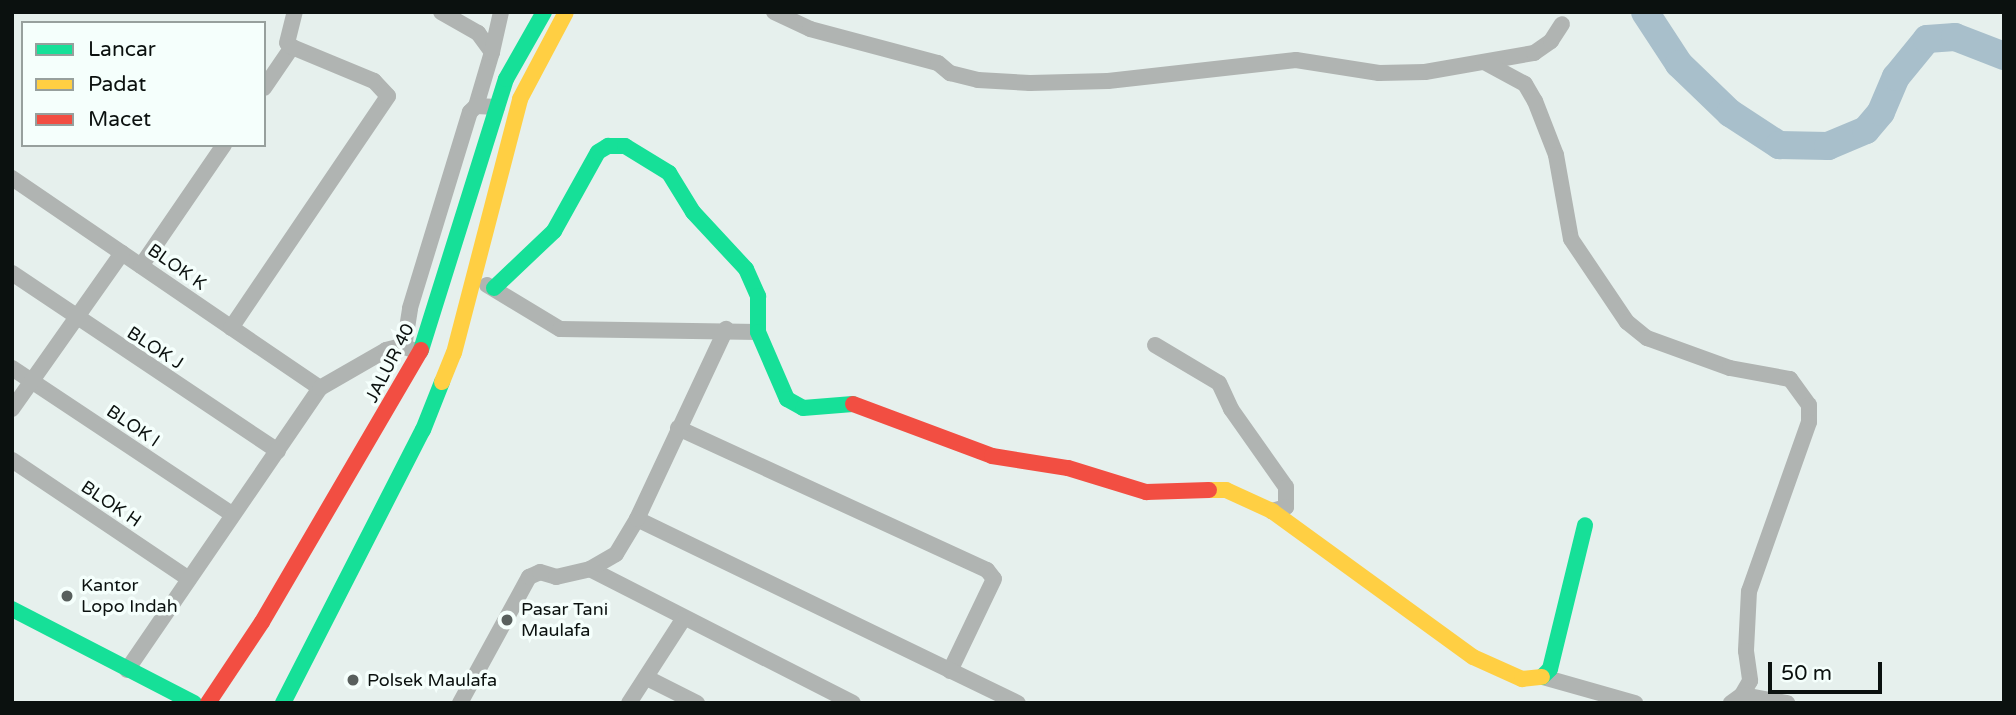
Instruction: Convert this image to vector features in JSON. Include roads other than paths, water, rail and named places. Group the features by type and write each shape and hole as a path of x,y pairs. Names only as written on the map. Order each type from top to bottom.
{"main road":[{"name":"JALUR 40","path":"208,703 262,622 412,349 469,194 497,107 526,37 544,12"},
{"path":"283,703 423,430 454,352 520,99 566,12"},
{"path":"494,288 554,231 598,152 625,146 669,173 693,212 747,269 758,296 758,332 782,391 803,408 844,402 992,456 1068,468 1146,492 1217,488 1272,511 1473,657 1522,679 1544,677 1558,645 1585,525"},
{"path":"469,194 488,191 496,194"},
{"path":"12,609 194,703"}],"street":[{"path":"231,328 388,96 374,82 287,43 295,12"},
{"path":"441,12 478,33 492,52"},
{"path":"127,670 320,388 368,358 412,349 410,308 429,255 439,204 470,112 476,106 501,12"},
{"path":"774,12 810,29 938,64 950,73 978,80 1108,81 1296,60 1397,75 1486,62 1542,48 1562,24"},
{"path":"266,85 292,47"},
{"path":"1486,62 1525,83 1535,101 1556,155 1571,239 1628,322 1654,341 1730,368 1790,379 1809,405 1809,422 1749,591 1745,651 1750,681 1737,699"},
{"path":"476,106 497,107"},
{"path":"141,266 223,147"},
{"name":"BLOK K","path":"12,178 320,388"},
{"path":"12,409 122,253"},
{"name":"BLOK J","path":"12,273 76,319 278,451"},
{"path":"472,278 494,288 560,329 726,329 758,332"},
{"path":"460,703 529,577 540,572 556,577 590,569 616,554 637,519 677,428 726,329"},
{"path":"1155,345 1219,383 1231,409 1286,487 1286,507 1272,511"},
{"name":"BLOK I","path":"12,368 233,515"},
{"path":"677,428 987,570 994,579 950,671"},
{"name":"BLOK H","path":"12,460 189,579"},
{"path":"637,519 1018,703"},
{"path":"590,569 853,703"},
{"path":"629,703 684,618"},
{"path":"1544,677 1635,703"},
{"path":"647,678 697,703"},
{"path":"1737,699 1787,703"}],"waterway":[{"path":"1645,12 1679,64 1730,113 1779,145 1828,146 1866,130 1881,112 1896,77 1927,39 1955,37 2004,56"}],"place":[{"name":"Kantor Lopo Indah","path":"67,596"},
{"name":"Pasar Tani Maulafa","path":"507,620"},
{"name":"Polsek Maulafa","path":"353,680"}]}
